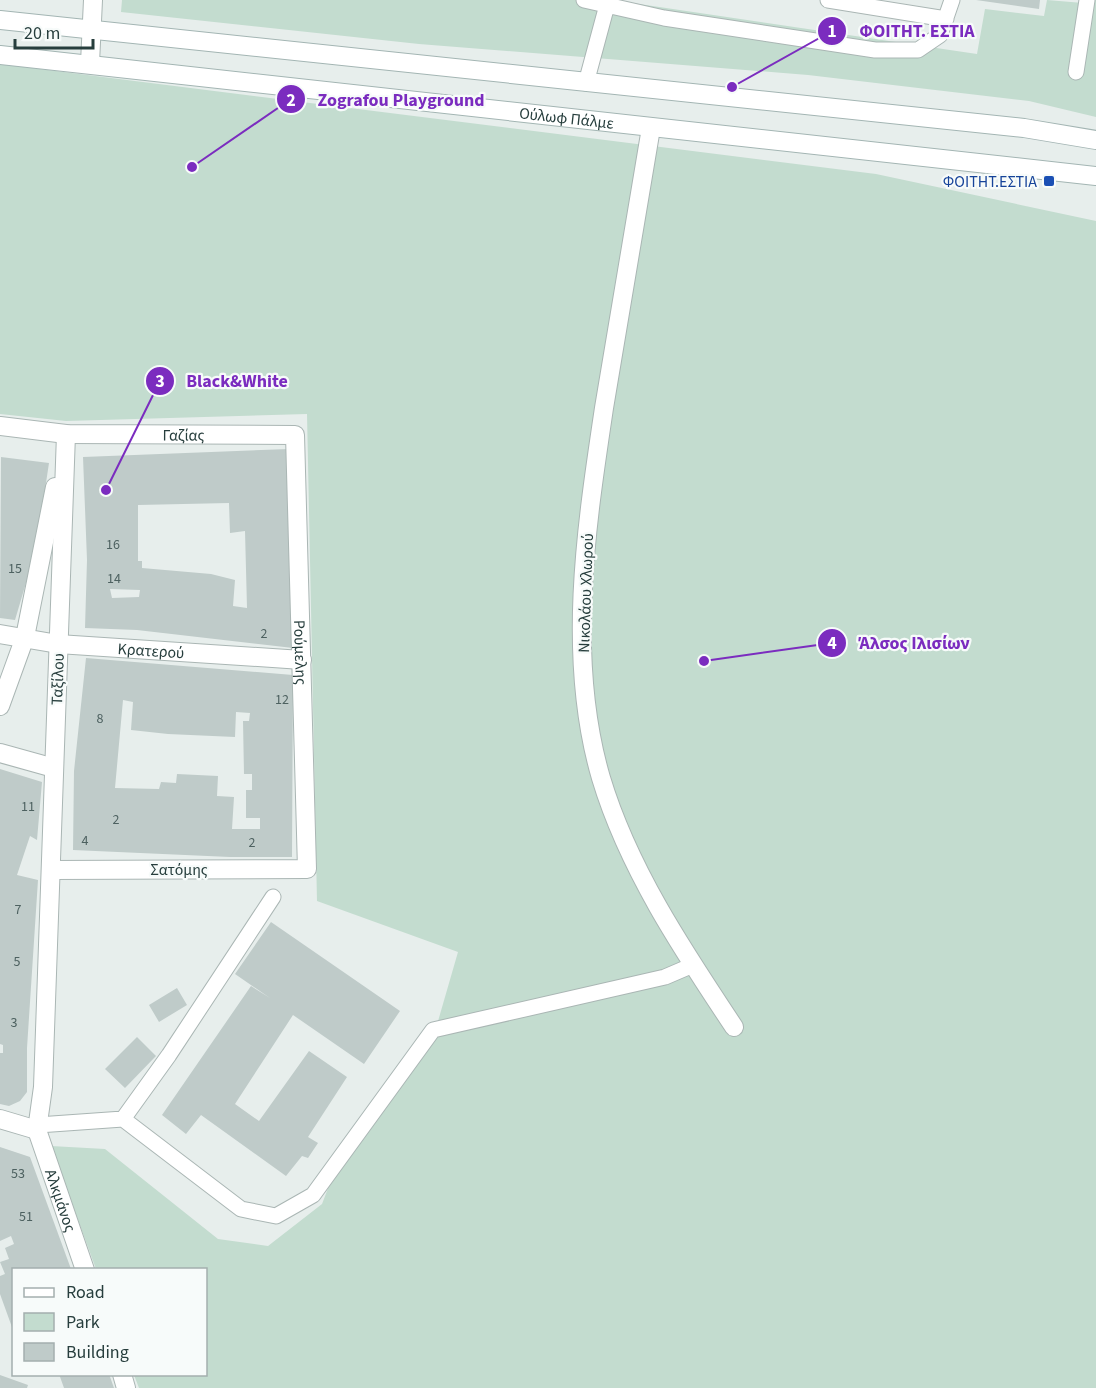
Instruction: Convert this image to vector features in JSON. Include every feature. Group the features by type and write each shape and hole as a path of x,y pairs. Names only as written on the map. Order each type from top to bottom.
{"street":[{"path":"90,63 93,0"},
{"path":"0,20 1013,127 1096,140"},
{"name":"Ούλωφ Πάλμε","path":"0,55 90,63 651,128 1096,176"},
{"name":"Νικολάου Χλωρού","path":"651,128 589,506 583,585 583,667 590,729 601,778 633,861 693,965 734,1027"},
{"name":"Γαζίας","path":"0,426 66,434 295,435"},
{"path":"0,706 25,637 66,434"},
{"name":"Ταξίλου","path":"38,1128 44,1088 66,434"},
{"name":"Ρούμελης","path":"295,435 307,869"},
{"name":"Κρατερού","path":"0,634 58,644 302,660"},
{"path":"0,753 54,768"},
{"name":"Σατόμης","path":"51,870 307,869"},
{"path":"0,1119 38,1128"},
{"name":"Αλκμάνος","path":"38,1128 85,1268"}],"lane":[{"path":"584,0 664,18 875,50 918,50 940,35 952,0"},
{"path":"828,0 946,19"},
{"path":"1076,72 1087,0"},
{"path":"586,83 607,5"},
{"path":"123,1119 169,1055 273,897"},
{"path":"38,1128 123,1119 241,1209 276,1216 313,1196 433,1030 665,977 693,965"}],"green space":[{"path":"122,0 612,0 977,54 985,9 1044,16 1047,0 1083,3 1084,0 1096,0 1096,117 1029,101 808,75 419,44 121,12"},
{"path":"0,64 876,174 1096,221 1096,1388 139,1388 134,1376 207,1376 207,1268 96,1268 51,1146 105,1149 218,1239 268,1246 322,1204 340,1157 432,1042 458,952 317,901 307,414 66,421 0,414"}],"building":[{"path":"976,0 1040,0 1039,9"},
{"path":"289,449 293,648 137,630 85,628 87,560 83,457","holes":["229,503 230,533 245,531 247,608 233,606 235,580 211,574 142,568 142,561 138,561 138,505","110,589 140,590 139,597 112,598"]},
{"path":"1,457 49,463 36,549 15,620 0,618"},
{"path":"86,658 293,675 292,857 230,857 73,850 74,771","holes":["123,700 133,702 131,730 168,734 235,737 236,712 250,713 249,721 243,721 244,774 252,774 252,790 246,790 246,818 260,818 260,829 232,829 234,797 217,796 218,776 177,774 176,783 161,782 159,789 115,788"]},
{"path":"0,769 42,782 37,840 30,836 17,875 38,880 27,1048 27,1092 20,1101 9,1106 0,1104 0,1053 3,1053 3,1045 0,1044"},
{"path":"271,922 400,1011 364,1064 293,1015 235,1104 259,1121 309,1051 347,1077 308,1137 318,1143 308,1158 302,1156 286,1176 201,1115 186,1134 162,1115 251,986 270,998 235,974"},
{"path":"177,988 187,1005 159,1022 149,1005"},
{"path":"137,1037 156,1056 125,1088 105,1069"},
{"path":"0,1147 30,1157 71,1268 12,1268 12,1327 0,1294 0,1276 5,1274 0,1262 9,1259 5,1248 14,1244 11,1236 0,1241"},
{"path":"0,1375 28,1385 27,1388 0,1388"},
{"path":"60,1376 110,1376 114,1388 64,1388"}],"place":[{"name":"ΦΟΙΤΗΤ. ΕΣΤΙΑ","path":"732,87"},
{"name":"Zografou Playground","path":"192,167"},
{"name":"ΦΟΙΤΗΤ.ΕΣΤΙΑ","path":"1049,181"},
{"name":"Black&White","path":"106,490"},
{"name":"Άλσος Ιλισίων","path":"704,661"}]}
